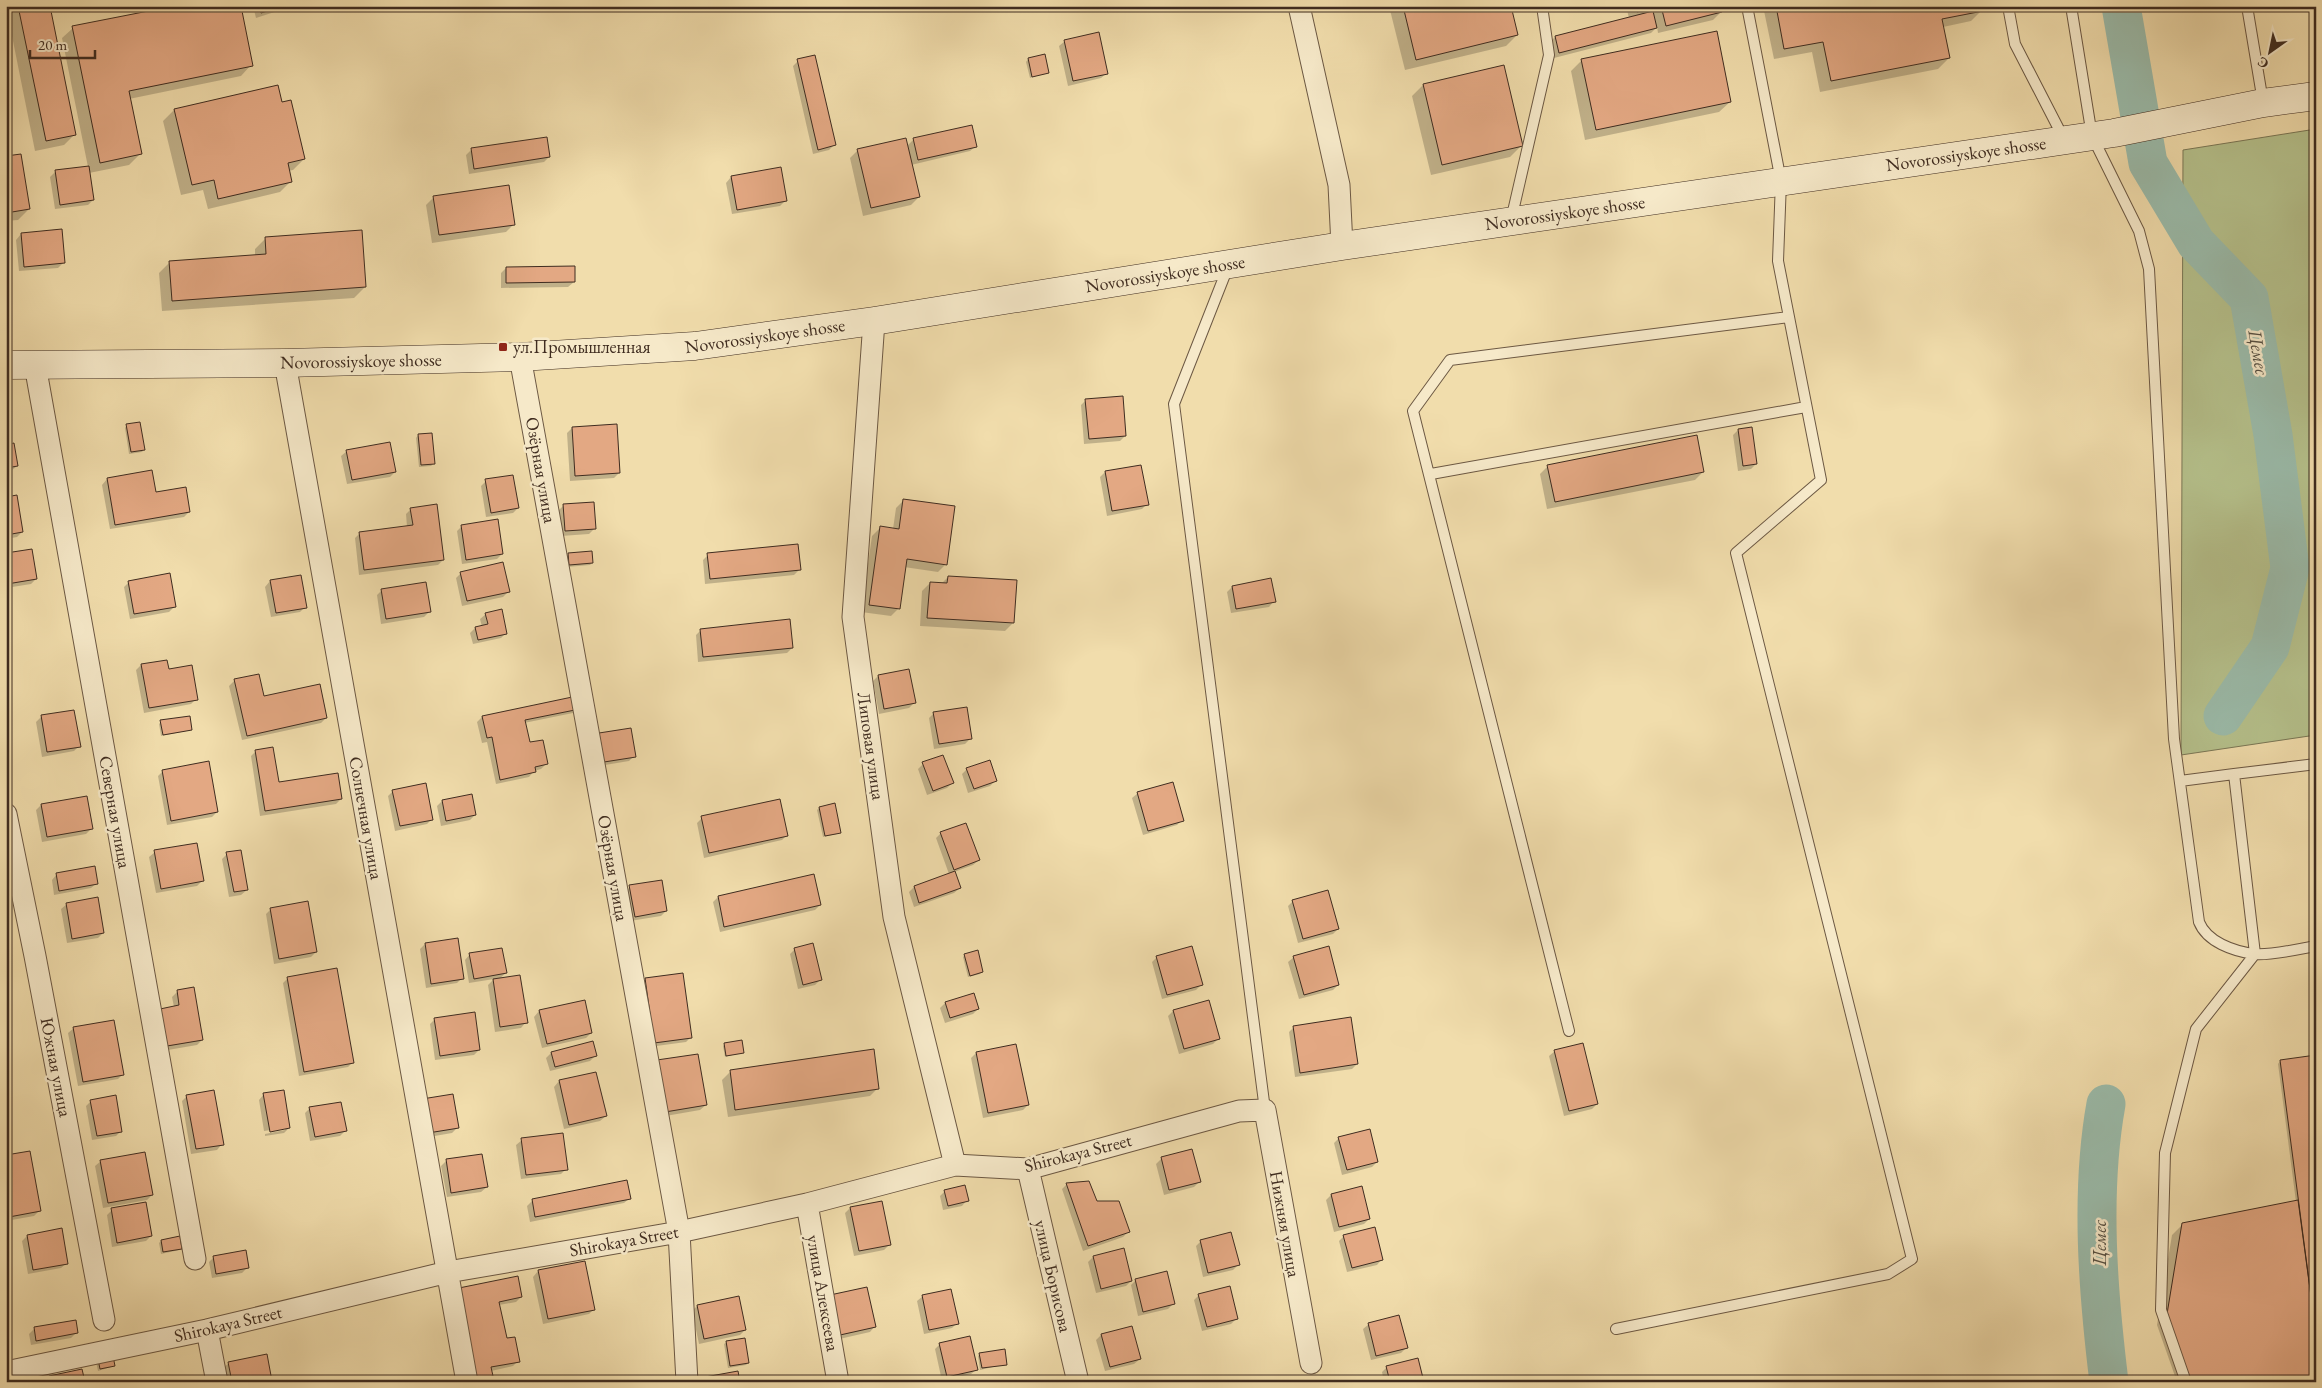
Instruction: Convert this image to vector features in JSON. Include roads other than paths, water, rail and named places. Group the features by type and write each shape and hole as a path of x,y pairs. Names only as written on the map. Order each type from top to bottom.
{"main road":[{"name":"Novorossiyskoye shosse","path":"6,365 285,363 520,357 695,346 874,320 1342,246 2103,134 2263,103 2316,96"}],"street":[{"path":"1299,6 1339,185 1342,246"},
{"name":"Липовая улица","path":"874,320 853,617 894,917 955,1165"},
{"name":"Озёрная улица","path":"520,357 679,1232 687,1382"},
{"name":"Солнечная улица","path":"285,363 467,1382"},
{"name":"Северная улица","path":"35,364 195,1259"},
{"name":"Южная улица","path":"6,814 37,965 104,1320"},
{"name":"Shirokaya Street","path":"6,1372 207,1330 448,1272 679,1232 807,1204 955,1165 1028,1169 1239,1111 1264,1110"},
{"name":"Нижняя улица","path":"1264,1110 1311,1363"},
{"name":"улица Борисова","path":"1028,1169 1078,1382"},
{"name":"улица Алексеева","path":"807,1204 838,1382"},
{"path":"207,1330 217,1382"}],"lane":[{"path":"1510,221 1550,56 1542,6"},
{"path":"1616,1329 1888,1274 1912,1259 1736,553 1821,480 1778,261 1781,181 1746,6"},
{"path":"2008,6 2015,44 2064,140"},
{"path":"2072,6 2103,134 2139,231 2149,269 2174,739 2202,928 2214,941 2255,954 2316,946"},
{"path":"2247,6 2263,103"},
{"path":"1229,264 1174,404 1264,1110"},
{"path":"1569,1031 1431,474 1413,411 1450,360 1789,317"},
{"path":"1431,474 1806,407"},
{"path":"2180,781 2316,764"},
{"path":"2186,1382 2161,1310 2165,1153 2196,1029 2255,954 2234,774"}],"waterway":[{"name":"Цемес","path":"2121,6 2148,163 2196,243 2249,298 2273,435 2290,568 2270,647 2223,716"},
{"name":"Цемес","path":"2106,1104 2098,1172 2097,1243 2109,1382"}],"place":[{"name":"ул.Промышленная","path":"503,347"}]}
